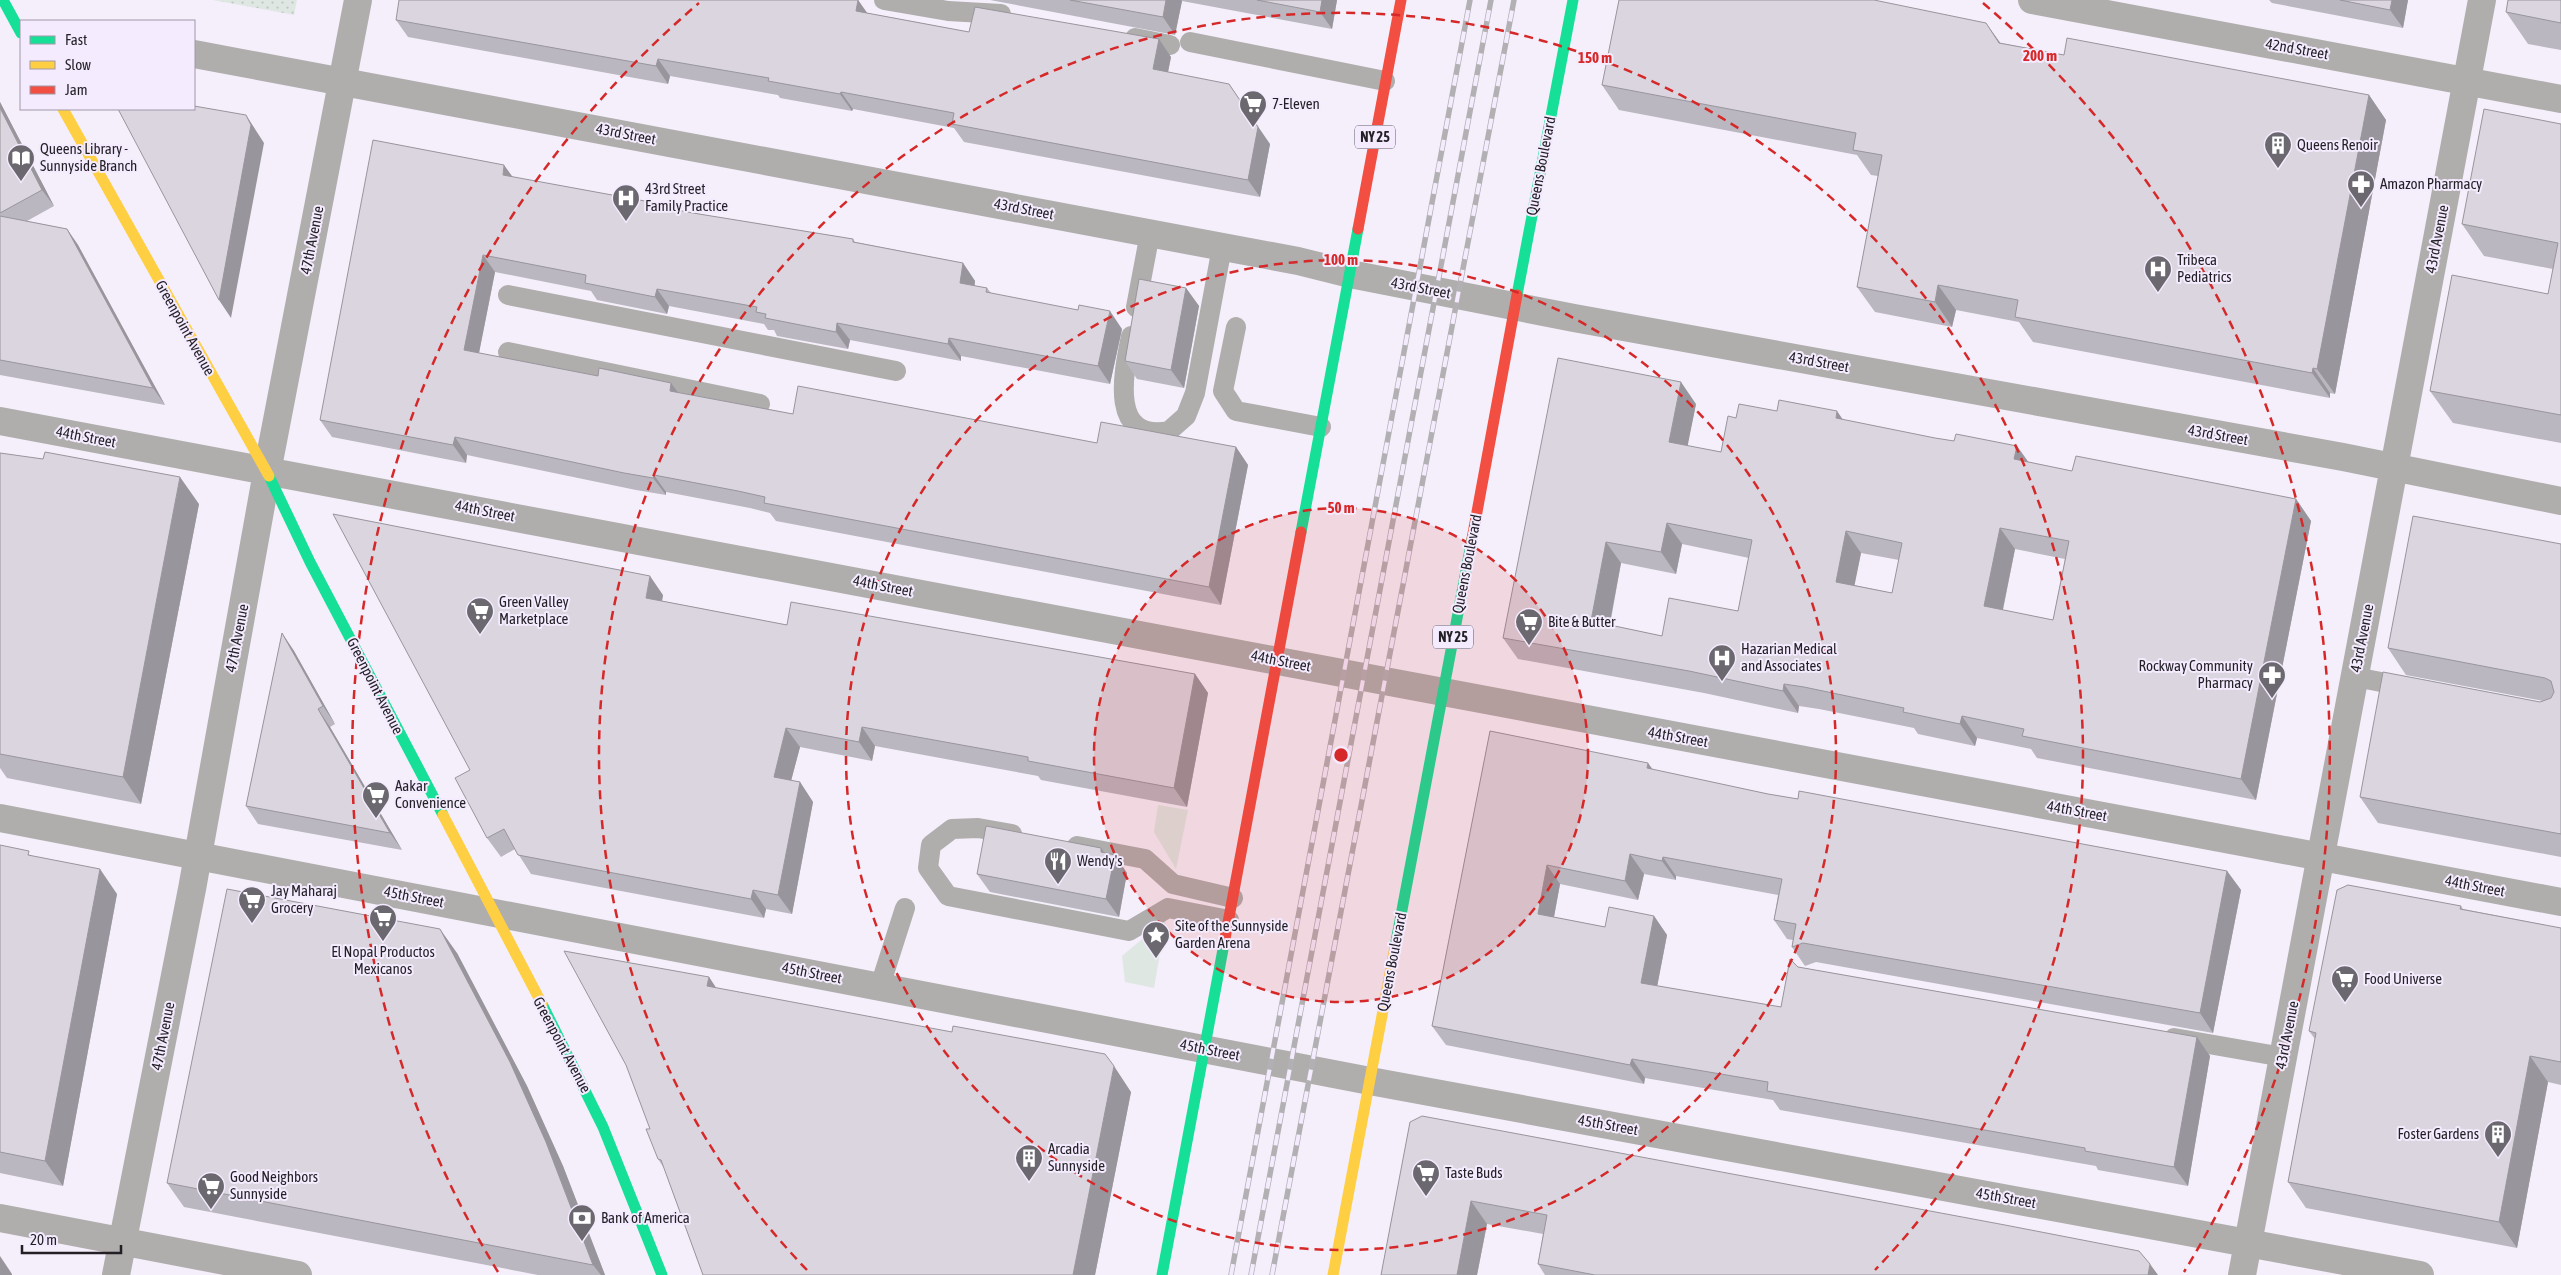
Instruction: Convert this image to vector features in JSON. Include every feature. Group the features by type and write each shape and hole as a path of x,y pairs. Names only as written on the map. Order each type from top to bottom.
{"main road":[{"name":"NY 25","path":"1162,1275 1401,0"},
{"name":"Queens Boulevard","path":"1334,1275 1573,0"},
{"name":"Greenpoint Avenue","path":"64,110 267,472 310,562 581,1079 603,1128 662,1275"}],"street":[{"name":"47th Avenue","path":"116,1275 358,0"},
{"name":"42nd Street","path":"2032,0 2561,99"},
{"name":"43rd Avenue","path":"2242,1275 2482,0"},
{"name":"43rd Street","path":"195,54 1298,261 1350,274 1516,306 2561,500"},
{"name":"44th Street","path":"0,421 2561,902"},
{"name":"45th Street","path":"0,818 1370,1081 2420,1275"},
{"path":"0,1218 298,1275"}],"lane":[{"path":"884,0 948,11 988,12 1017,17"},
{"path":"1113,34 1170,45"},
{"path":"1190,42 1385,82"},
{"path":"1150,233 1123,393 1125,407 1130,418 1149,431 1169,431 1186,416 1191,405 1195,393 1222,247"},
{"path":"508,295 896,371"},
{"path":"1236,327 1223,391 1236,411 1320,428"},
{"path":"508,352 760,404"},
{"path":"2356,670 2423,683"},
{"path":"1028,837 978,828 952,828 931,844 928,868 948,896 1129,931 1168,908 1228,920"},
{"path":"1057,843 1146,859 1173,884 1233,898"},
{"path":"880,986 905,908"},
{"path":"2157,1035 2283,1057"}],"shaded area":[{"path":"213,0 297,0 294,15"},
{"path":"1158,805 1188,810 1176,869 1154,832"},
{"path":"1166,919 1154,988 1125,982 1122,956"}],"building":[{"path":"399,0 858,0 856,11 969,32 975,7 1159,39 1153,69 1229,84 1258,127 1248,180 952,124 954,113 841,92 840,94 768,81 769,78 658,59 656,66 396,20"},
{"path":"1070,0 1166,0 1163,17"},
{"path":"1257,0 1322,0 1320,12"},
{"path":"1619,0 1874,0 1986,23 1999,43 2064,55 2067,38 2369,95 2317,369 2313,368 2312,373 2015,317 2018,300 1938,285 1935,302 1857,287 1882,155 1853,150 1856,133 1602,85"},
{"path":"2340,0 2392,0 2390,10"},
{"path":"2508,0 2561,0 2561,23 2506,12"},
{"path":"195,106 246,115 251,125 219,300 119,110 195,110"},
{"path":"0,108 42,190 0,213"},
{"path":"2484,109 2561,124 2561,415 2430,391 2452,275 2548,294 2558,243 2462,224"},
{"path":"373,140 504,165 503,175 672,206 671,209 853,239 853,242 963,263 960,283 987,288 986,292 1078,310 1079,305 1110,311 1098,366 949,338 948,344 837,323 836,332 765,318 766,314 756,312 757,307 657,289 655,297 585,283 586,275 483,255 464,350 598,376 599,368 671,383 670,391 793,414 798,386 1097,443 1101,422 1236,447 1209,587 764,503 765,497 738,491 654,475 653,478 624,473 455,437 453,445 320,420"},
{"path":"0,216 67,229 153,388 0,360"},
{"path":"1139,279 1186,288 1171,370 1125,361"},
{"path":"1558,358 1681,382 1669,442 1721,452 1728,416 1736,418 1739,404 1777,411 1779,400 1837,411 1836,418 1935,438 1954,441 1956,434 2017,446 2014,459 2072,471 2076,456 2296,499 2241,779 2022,736 2024,729 1962,716 1960,724 1903,712 1904,708 1804,687 1784,684 1783,691 1689,671 1503,638","holes":["1667,523 1752,540 1738,611 1669,598 1662,636 1591,621 1606,542 1661,552","2000,528 2069,541 2053,620 1984,606","1846,531 1902,543 1892,593 1836,582"]},
{"path":"45,452 180,477 123,777 0,754 0,453 43,459"},
{"path":"333,514 650,576 646,598 787,625 791,602 1195,674 1174,788 1028,761 1028,757 862,727 859,742 786,728 774,777 800,782 778,895 753,890 751,899 518,855 504,829 487,838 455,778 470,770"},
{"path":"2413,516 2561,544 2561,834 2360,797 2383,672 2540,702 2551,698 2554,692 2551,681 2545,678 2388,648"},
{"path":"282,633 323,706 318,709 390,833 246,806"},
{"path":"1490,731 1648,763 1647,768 1768,794 1798,799 1799,791 2227,871 2200,1013 1803,943 1792,947 1796,924 1774,920 1782,879 1663,857 1662,861 1630,854 1625,881 1547,865 1538,914 1605,927 1609,907 1654,916 1641,983 1781,1007 1790,959 1798,967 2197,1037 2174,1167 2085,1151 2085,1148 1767,1091 1768,1082 1632,1059 1630,1065 1432,1026"},
{"path":"986,826 1101,848 1101,852 1115,855 1106,899 977,874"},
{"path":"0,845 29,851 28,855 100,869 45,1161 0,1152"},
{"path":"2348,885 2461,906 2460,909 2561,928 2561,1062 2530,1056 2499,1222 2288,1182 2316,1033 2309,1031 2337,890"},
{"path":"227,889 440,929 510,1062 546,1142 593,1265 167,1183"},
{"path":"564,951 709,977 707,986 952,1032 953,1026 1105,1054 1114,1066 1073,1275 703,1275 661,1160 658,1159 646,1129 650,1129 626,1065"},
{"path":"1422,1116 2139,1251 2150,1264 2148,1275 1595,1275 1538,1264 1547,1215 1471,1201 1457,1275 1381,1275 1410,1122"}],"railway":[{"path":"1231,1275 1470,0"},
{"path":"1251,1275 1491,0"},
{"path":"1272,1275 1514,0"}],"traffic: fast":[{"path":"3,0 20,31"},
{"path":"1517,295 1573,0"},
{"path":"1301,532 1358,229"},
{"path":"269,476 310,562 443,815"},
{"path":"1395,947 1472,539"},
{"path":"1162,1275 1224,944"},
{"path":"542,1004 603,1127 662,1275"}],"traffic: slow":[{"path":"64,110 269,476"},
{"path":"443,815 542,1004"},
{"path":"1333,1275 1395,947"}],"traffic: jam":[{"path":"1358,229 1401,0"},
{"path":"1472,539 1517,295"},
{"path":"1224,944 1301,532"}],"place":[{"name":"7-Eleven","path":"1253,128"},
{"name":"Queens Renoir","path":"2278,169"},
{"name":"Queens Library - Sunnyside Branch","path":"21,182"},
{"name":"Amazon Pharmacy","path":"2361,208"},
{"name":"43rd Street Family Practice","path":"626,222"},
{"name":"Tribeca Pediatrics","path":"2158,293"},
{"name":"Green Valley Marketplace","path":"480,635"},
{"name":"Bite & Butter","path":"1529,646"},
{"name":"Hazarian Medical and Associates","path":"1722,682"},
{"name":"Rockway Community Pharmacy","path":"2272,699"},
{"name":"Aakar Convenience","path":"376,819"},
{"name":"Wendy's","path":"1058,885"},
{"name":"Jay Maharaj Grocery","path":"252,924"},
{"name":"El Nopal Productos Mexicanos","path":"383,942"},
{"name":"Site of the Sunnyside Garden Arena","path":"1156,959"},
{"name":"Food Universe","path":"2345,1003"},
{"name":"Foster Gardens","path":"2498,1158"},
{"name":"Arcadia Sunnyside","path":"1029,1182"},
{"name":"Taste Buds","path":"1426,1197"},
{"name":"Good Neighbors Sunnyside","path":"211,1210"},
{"name":"Bank of America","path":"582,1242"}]}
